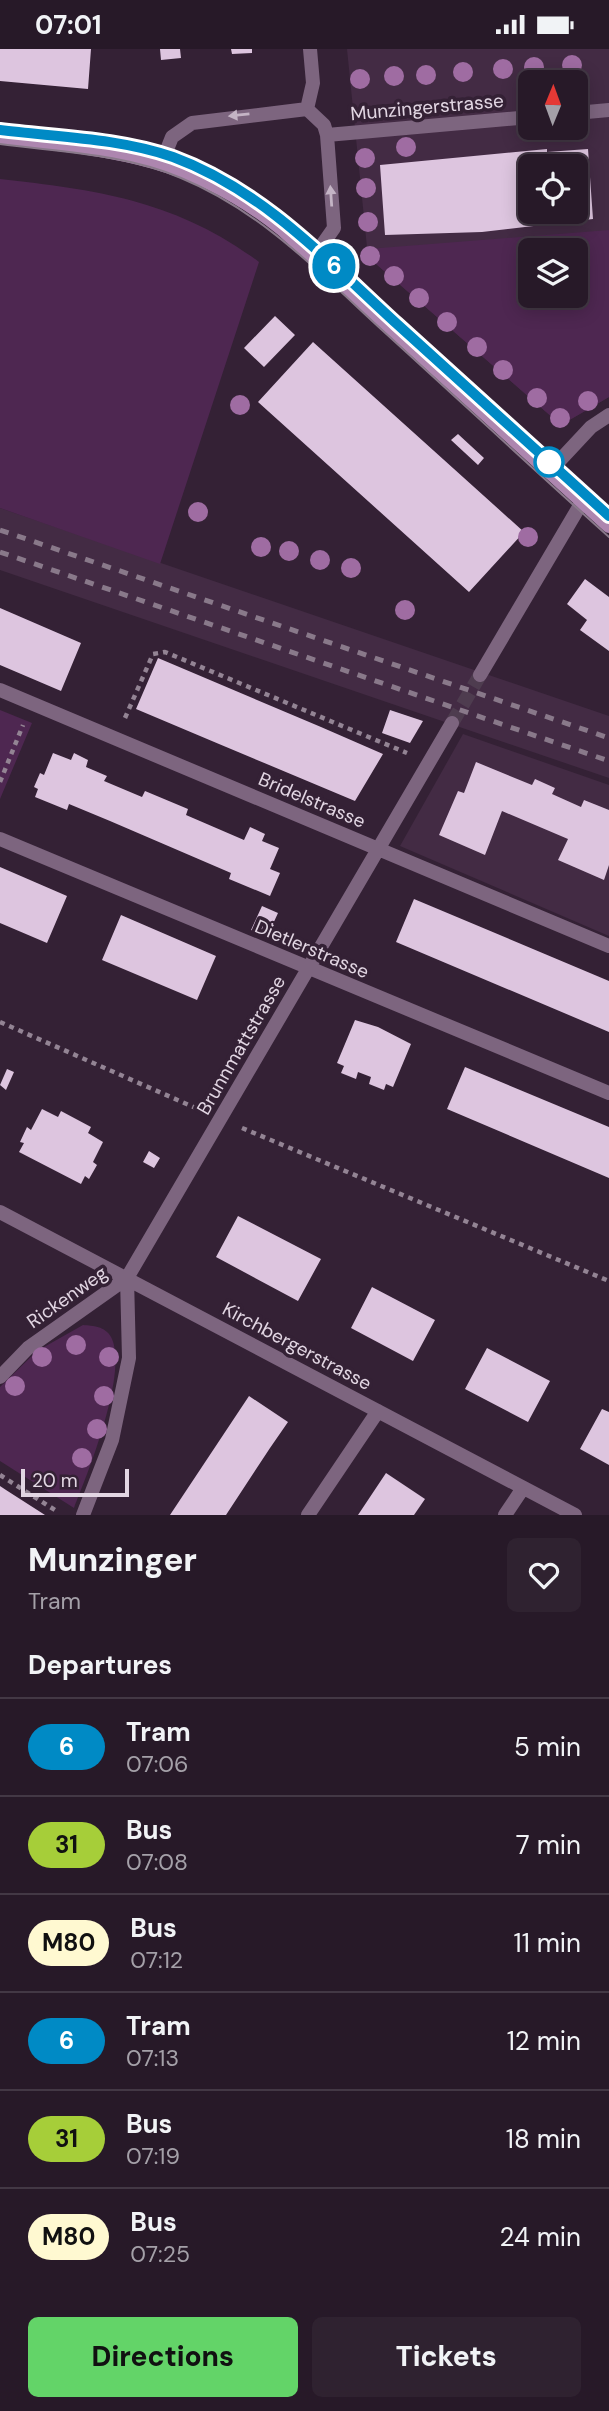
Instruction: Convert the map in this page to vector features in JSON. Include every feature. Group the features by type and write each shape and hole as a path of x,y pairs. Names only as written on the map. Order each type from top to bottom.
{"main road":[{"path":"0,137 110,151 162,162 227,189 257,209 313,258 609,526"}],"street":[{"path":"307,109 313,83 310,49"},
{"path":"307,109 324,125 327,135 334,228 313,258"},
{"path":"162,162 172,137 192,123 307,109"},
{"path":"588,112 609,110"},
{"name":"Munzingerstrasse","path":"327,135 518,118"},
{"path":"549,472 591,427 609,415"},
{"path":"480,675 582,502"},
{"name":"Bridelstrasse","path":"0,690 609,946"},
{"name":"Brunnmattstrasse","path":"127,1278 452,723"},
{"name":"Dietlerstrasse","path":"0,839 609,1093"},
{"name":"Kirchbergerstrasse","path":"0,1212 575,1515"},
{"path":"83,1515 112,1440 129,1358 127,1278"},
{"name":"Rickenweg","path":"0,1377 28,1348 127,1278"},
{"path":"308,1515 378,1411"},
{"path":"505,1515 523,1488"}],"path":[{"path":"116,738 153,654 165,652 409,754"},
{"path":"0,782 32,703"},
{"path":"0,1022 220,1119 609,1281"},
{"path":"0,1475 63,1515"}],"shaded area":[{"path":"347,49 609,49 609,397 561,425 368,257"},
{"path":"0,179 71,188 136,202 198,225 259,262 160,564 0,508"},
{"path":"609,230 609,397 561,425 368,257 368,249"},
{"path":"0,508 609,716 609,778 0,570"},
{"path":"0,710 32,723 0,799"},
{"path":"463,734 609,785 609,936 400,846"},
{"path":"83,1325 102,1329 111,1337 115,1353 115,1373 104,1422 74,1508 0,1461 0,1387 37,1351"}],"building":[{"path":"0,49 91,49 88,89 0,81"},
{"path":"160,49 180,49 181,58 161,60"},
{"path":"231,49 252,49 252,53 232,54"},
{"path":"547,149 547,152 588,149 593,219 588,220 588,154 518,154 518,224 550,224 482,232 385,235 380,165"},
{"path":"275,316 295,335 264,367 244,348"},
{"path":"313,342 524,532 469,592 258,402"},
{"path":"458,434 484,458 478,465 451,440"},
{"path":"585,579 609,597 609,651 580,630 587,620 567,604"},
{"path":"0,608 81,643 61,691 0,665"},
{"path":"158,658 383,754 355,801 136,709"},
{"path":"390,710 423,721 410,743 382,733"},
{"path":"53,753 71,760 74,753 88,760 86,767 107,776 104,781 142,797 145,791 188,809 186,815 244,840 250,827 265,834 262,841 279,848 270,869 280,873 270,896 229,879 231,873 110,821 69,804 67,810 35,797 38,789 34,787 40,773 44,775"},
{"path":"476,762 532,785 535,779 555,788 552,794 581,807 584,800 609,810 609,865 604,880 558,860 568,839 502,811 485,855 439,835 458,791 464,793"},
{"path":"0,867 67,896 47,943 0,923"},
{"path":"414,899 609,981 609,1032 396,942"},
{"path":"262,906 278,913 267,937 251,930"},
{"path":"121,915 216,956 197,1000 102,960"},
{"path":"355,1020 378,1027 411,1044 393,1087 386,1084 384,1090 369,1084 371,1077 358,1072 356,1079 341,1073 344,1066 337,1063"},
{"path":"465,1067 609,1127 609,1178 447,1109"},
{"path":"7,1069 14,1072 6,1090 0,1085"},
{"path":"42,1109 58,1117 61,1111 91,1127 88,1133 103,1142 93,1162 97,1165 89,1179 85,1176 81,1184 19,1152 27,1127 31,1130"},
{"path":"149,1151 160,1158 154,1168 143,1162"},
{"path":"238,1216 321,1259 298,1301 216,1257"},
{"path":"372,1287 435,1320 413,1361 351,1328"},
{"path":"487,1348 550,1381 528,1422 465,1389"},
{"path":"249,1396 288,1422 226,1515 170,1515"},
{"path":"602,1409 609,1412 609,1465 580,1449"},
{"path":"386,1473 425,1499 414,1515 358,1515"},
{"path":"0,1486 6,1490 45,1515 0,1515"}],"tunnel":[{"path":"452,723 480,675"}],"tram line":[{"path":"0,130 109,142 152,151 206,172 236,189 265,208 320,252 609,516"},
{"name":"6","path":"0,130 78,139 165,155 223,180 248,195 303,237 609,516"},
{"path":"0,144 92,155 138,164 181,178 237,208 312,266 609,537"}],"railway":[{"path":"0,530 609,738"},
{"path":"0,552 609,761"}]}
